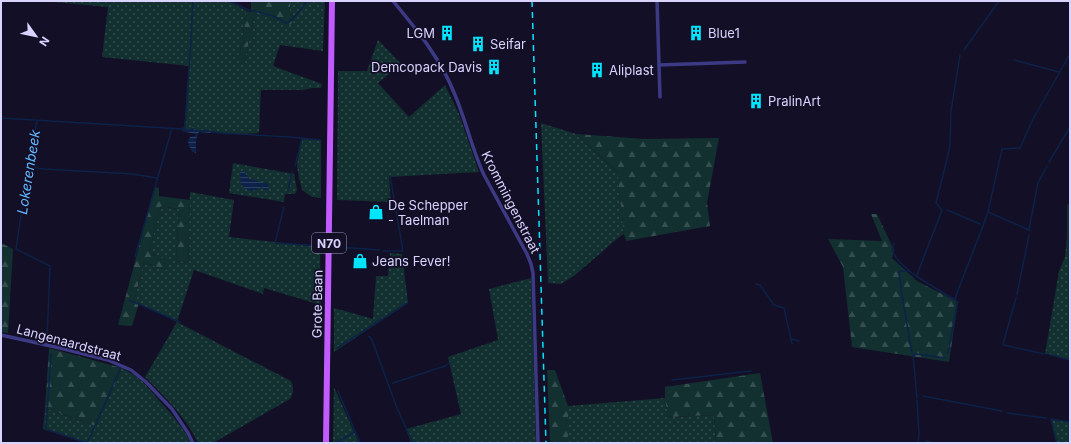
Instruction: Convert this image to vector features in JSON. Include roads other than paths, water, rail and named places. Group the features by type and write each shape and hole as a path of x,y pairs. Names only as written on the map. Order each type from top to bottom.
{"main road":[{"name":"Grote Baan","path":"326,443 332,1"}],"street":[{"name":"Krommingenstraat","path":"393,1 419,32 433,53 455,93 478,163 531,264 533,273 538,443"},
{"path":"657,1 660,97"},
{"path":"659,65 745,62"},
{"name":"Langenaardstraat","path":"1,335 108,360 130,370 146,382 172,409 193,443"}],"water":[{"path":"194,127 194,130 207,130 212,133 199,132 196,139 196,153 192,152 190,147 187,146 189,145 188,141 190,137 195,136 196,134 182,131 182,129 185,128 190,130"},
{"path":"240,171 244,171 249,179 268,184 269,187 267,190 264,190 262,187 253,191 246,189 240,182"}],"waterway":[{"name":"Lokerenbeek","path":"183,128 185,128 193,1"},
{"path":"230,1 246,9 273,16 287,23 298,13 307,1"},
{"path":"964,50 999,1"},
{"path":"988,212 1002,149 1020,148 1033,119 1070,54"},
{"path":"912,353 899,272 909,271 916,276 917,275 942,210 936,203 950,145 951,111 960,55"},
{"path":"1014,60 1059,72"},
{"name":"Lokerenbeek","path":"1,118 183,129"},
{"name":"Lokerenbeek","path":"37,120 16,249 50,266 47,339 110,354"},
{"path":"1049,162 1070,127"},
{"path":"135,257 172,128"},
{"path":"208,131 320,140"},
{"path":"295,166 302,139"},
{"path":"1029,229 1038,183 1047,166"},
{"path":"30,167 133,174 157,178"},
{"path":"288,191 292,172"},
{"path":"390,176 403,251 392,251"},
{"path":"284,207 275,243 321,246"},
{"path":"947,210 980,224"},
{"path":"916,276 953,299 955,298 988,212 1030,231"},
{"path":"1017,294 1029,235"},
{"path":"894,243 892,250 893,253 909,270"},
{"path":"337,247 380,250"},
{"path":"383,251 390,251"},
{"path":"756,284 760,285 774,305 784,308 792,344"},
{"path":"948,353 957,305 955,298"},
{"path":"1016,298 1003,344 1044,354"},
{"path":"129,300 180,322"},
{"path":"337,348 407,303"},
{"path":"368,336 372,340 397,408 413,443"},
{"path":"791,339 799,341"},
{"path":"51,354 46,429 87,443"},
{"path":"917,398 913,355 917,354 946,358"},
{"path":"1048,354 1070,360"},
{"path":"393,383 445,366 451,362"},
{"name":"Lokerenbeek","path":"87,443 120,366"},
{"path":"672,380 751,371"},
{"path":"338,391 360,443"},
{"path":"923,396 1002,411"},
{"path":"917,400 918,443"},
{"path":"1007,413 1046,418"},
{"path":"1057,443 1051,419 1070,422"},
{"path":"335,443 355,432"},
{"path":"926,441 935,443"}],"railway":[{"path":"532,1 546,443"}],"place":[{"name":"LGM","path":"447,33"},
{"name":"Blue1","path":"696,33"},
{"name":"Seifar","path":"478,44"},
{"name":"Demcopack Davis","path":"494,67"},
{"name":"Aliplast","path":"597,70"},
{"name":"PralinArt","path":"756,101"},
{"name":"De Schepper - Taelman","path":"376,212"},
{"name":"Jeans Fever!","path":"360,261"}]}
